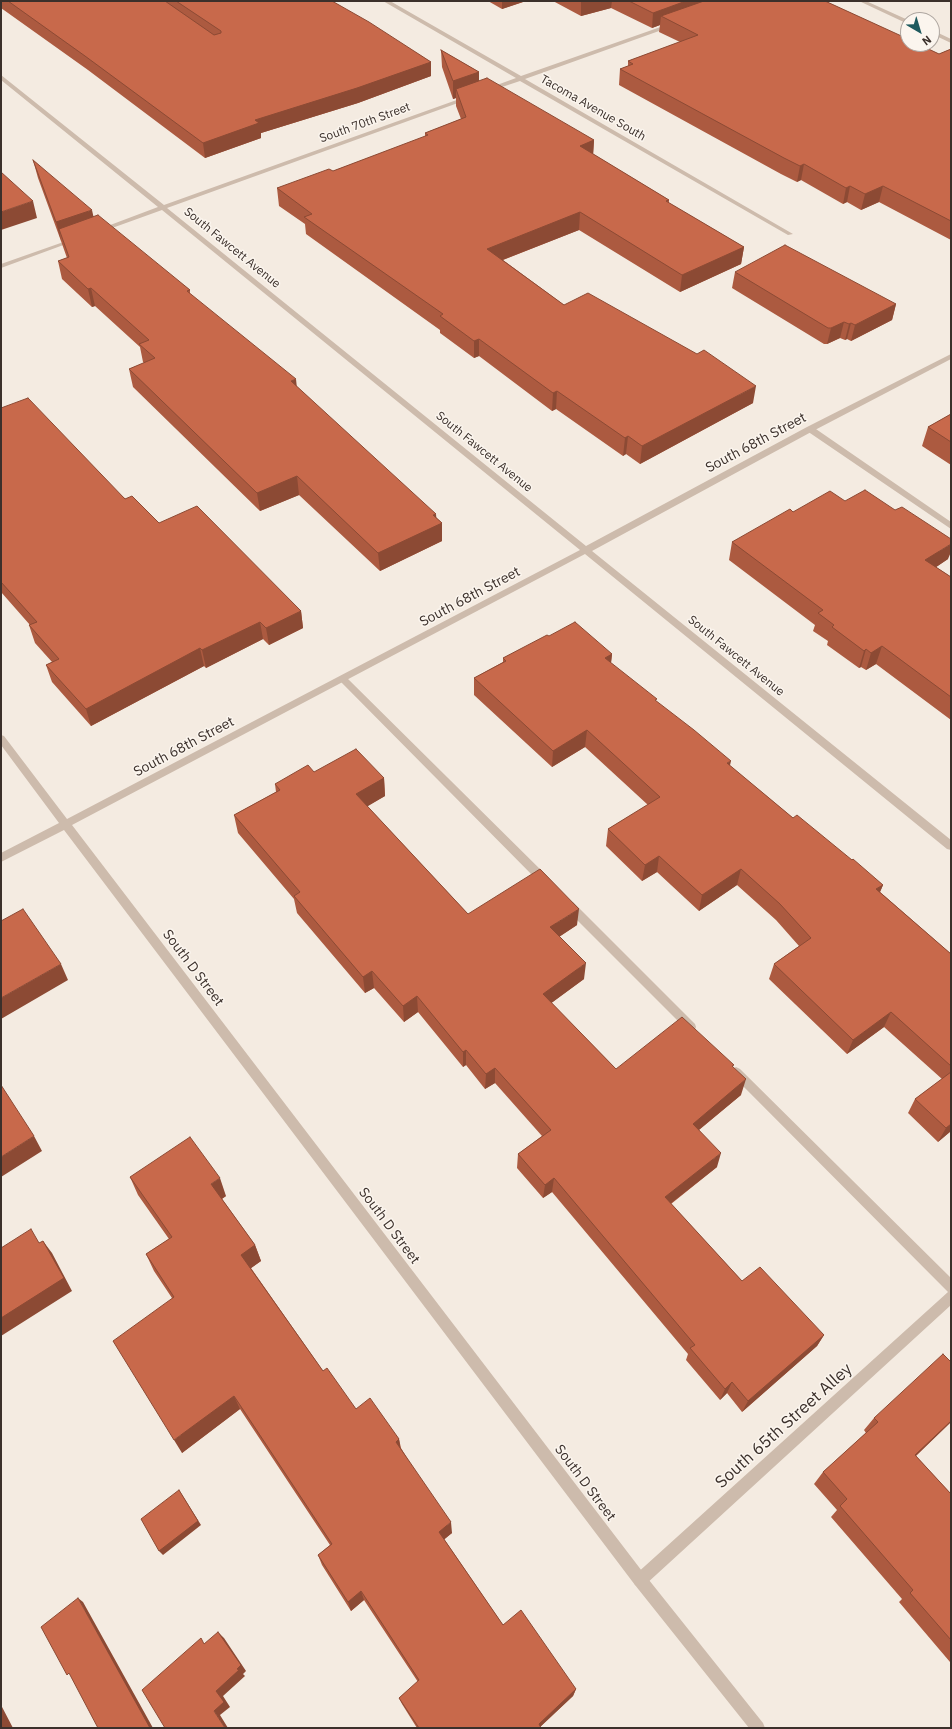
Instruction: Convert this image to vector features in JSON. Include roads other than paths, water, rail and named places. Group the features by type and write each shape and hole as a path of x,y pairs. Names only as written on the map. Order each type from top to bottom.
{"street":[{"name":"Tacoma Avenue South","path":"386,1 790,234"},
{"path":"862,1 900,18"},
{"path":"483,92 677,22"},
{"path":"940,36 951,41"},
{"name":"South Fawcett Avenue","path":"1,78 951,846"},
{"name":"South 70th Street","path":"89,234 475,95"},
{"path":"1,266 82,237"},
{"name":"South 68th Street","path":"1,858 586,550 810,429 951,356"},
{"path":"810,429 951,526"},
{"path":"344,678 552,887"},
{"name":"South D Street","path":"1,738 640,1580 757,1728"},
{"path":"563,898 698,1034"},
{"path":"726,1062 951,1287"},
{"name":"South 65th Street Alley","path":"640,1580 951,1297"}]}
